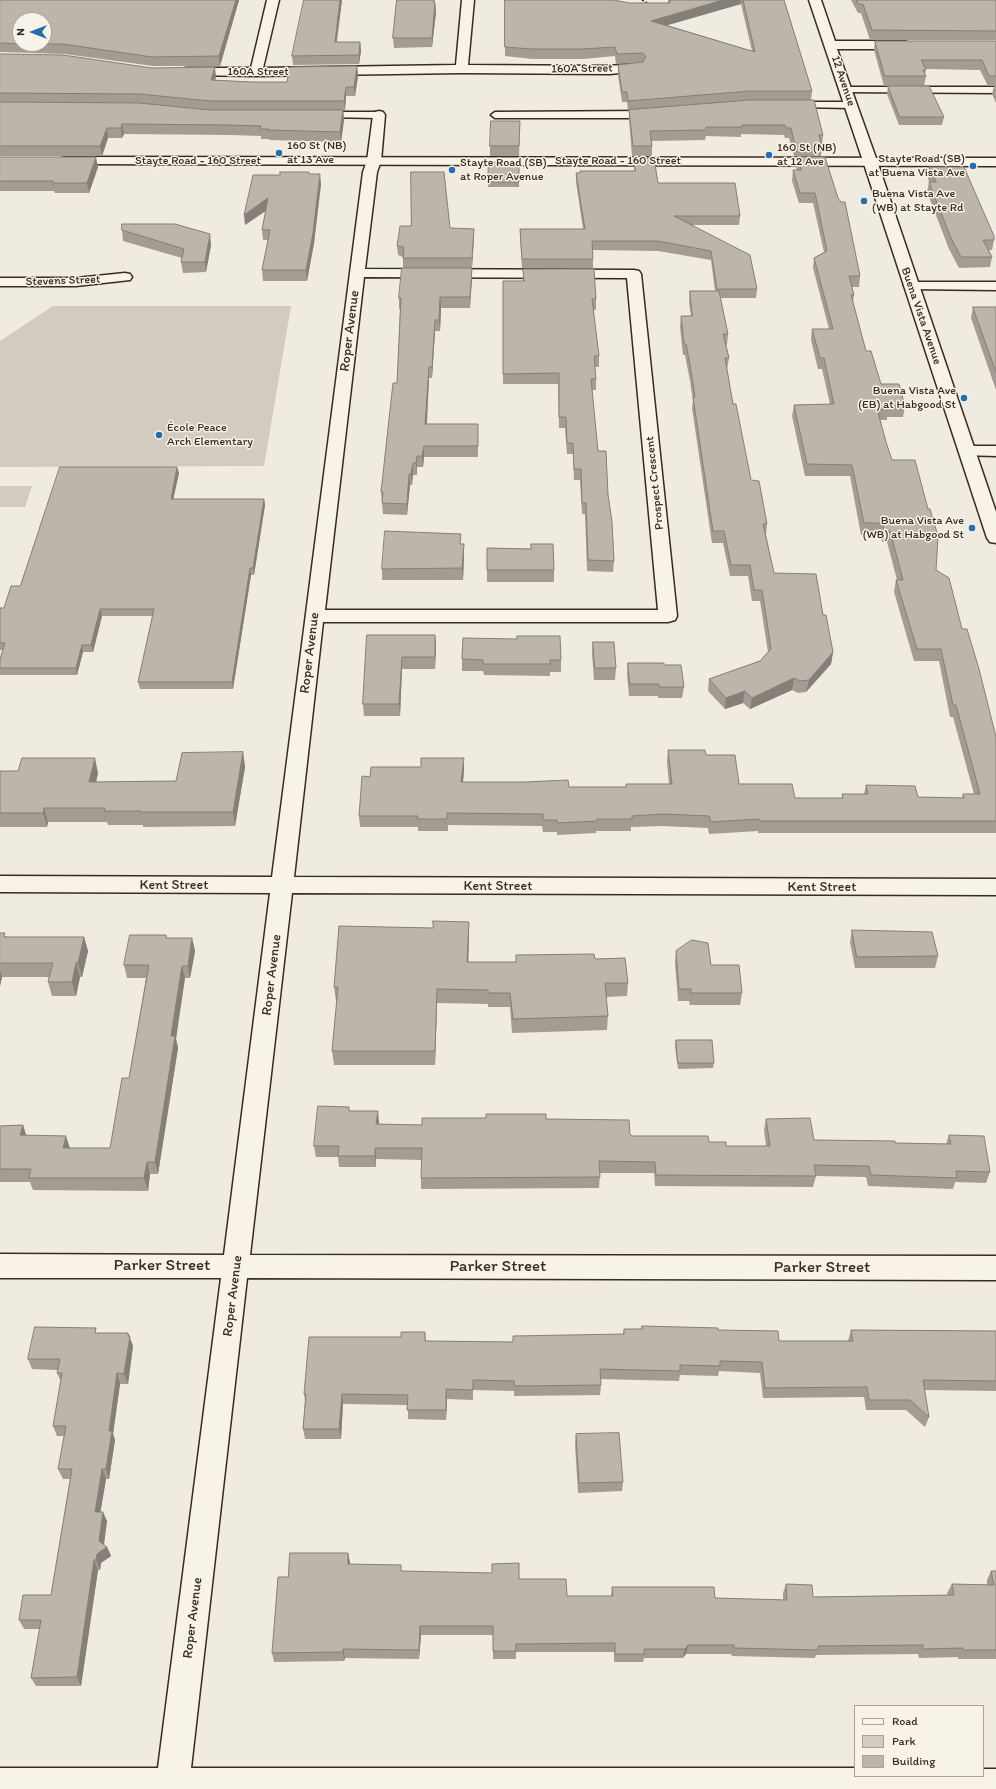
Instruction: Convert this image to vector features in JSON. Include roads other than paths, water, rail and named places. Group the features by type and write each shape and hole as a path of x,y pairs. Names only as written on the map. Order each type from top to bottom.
{"street":[{"path":"256,72 273,0"},
{"path":"462,69 468,0"},
{"name":"12 Avenue","path":"815,0 870,161"},
{"path":"830,45 917,45"},
{"name":"160A Street","path":"177,72 462,69 610,70 638,67"},
{"name":"Roper Avenue","path":"172,1787 283,885 314,616 370,172 374,161 379,115"},
{"name":"Stayte Road - 160 Street","path":"56,161 996,162"},
{"name":"Buena Vista Avenue","path":"870,161 996,538"},
{"name":"Prospect Crescent","path":"314,616 668,616 634,274 357,273"},
{"name":"Stevens Street","path":"0,282 76,282 125,276"},
{"path":"911,286 996,286"},
{"path":"967,451 996,452"},
{"name":"Kent Street","path":"0,884 996,887"},
{"name":"Parker Street","path":"0,1266 996,1268"},
{"path":"0,1784 172,1787 996,1785"}],"lane":[{"path":"846,90 996,90"},
{"path":"788,105 852,105"},
{"path":"495,115 627,116 657,113"},
{"path":"318,116 379,115"}],"place":[{"name":"160 St (NB) at 13 Ave","path":"279,153"},
{"name":"160 St (NB) at 12 Ave","path":"769,155"},
{"name":"Stayte Road (SB) at Buena Vista Ave","path":"973,166"},
{"name":"Stayte Road (SB) at Roper Avenue","path":"452,170"},
{"name":"Buena Vista Ave (WB) at Stayte Rd","path":"864,201"},
{"name":"Buena Vista Ave (EB) at Habgood St","path":"964,398"},
{"name":"École Peace Arch Elementary","path":"159,435"},
{"name":"Buena Vista Ave (WB) at Habgood St","path":"972,528"}]}
